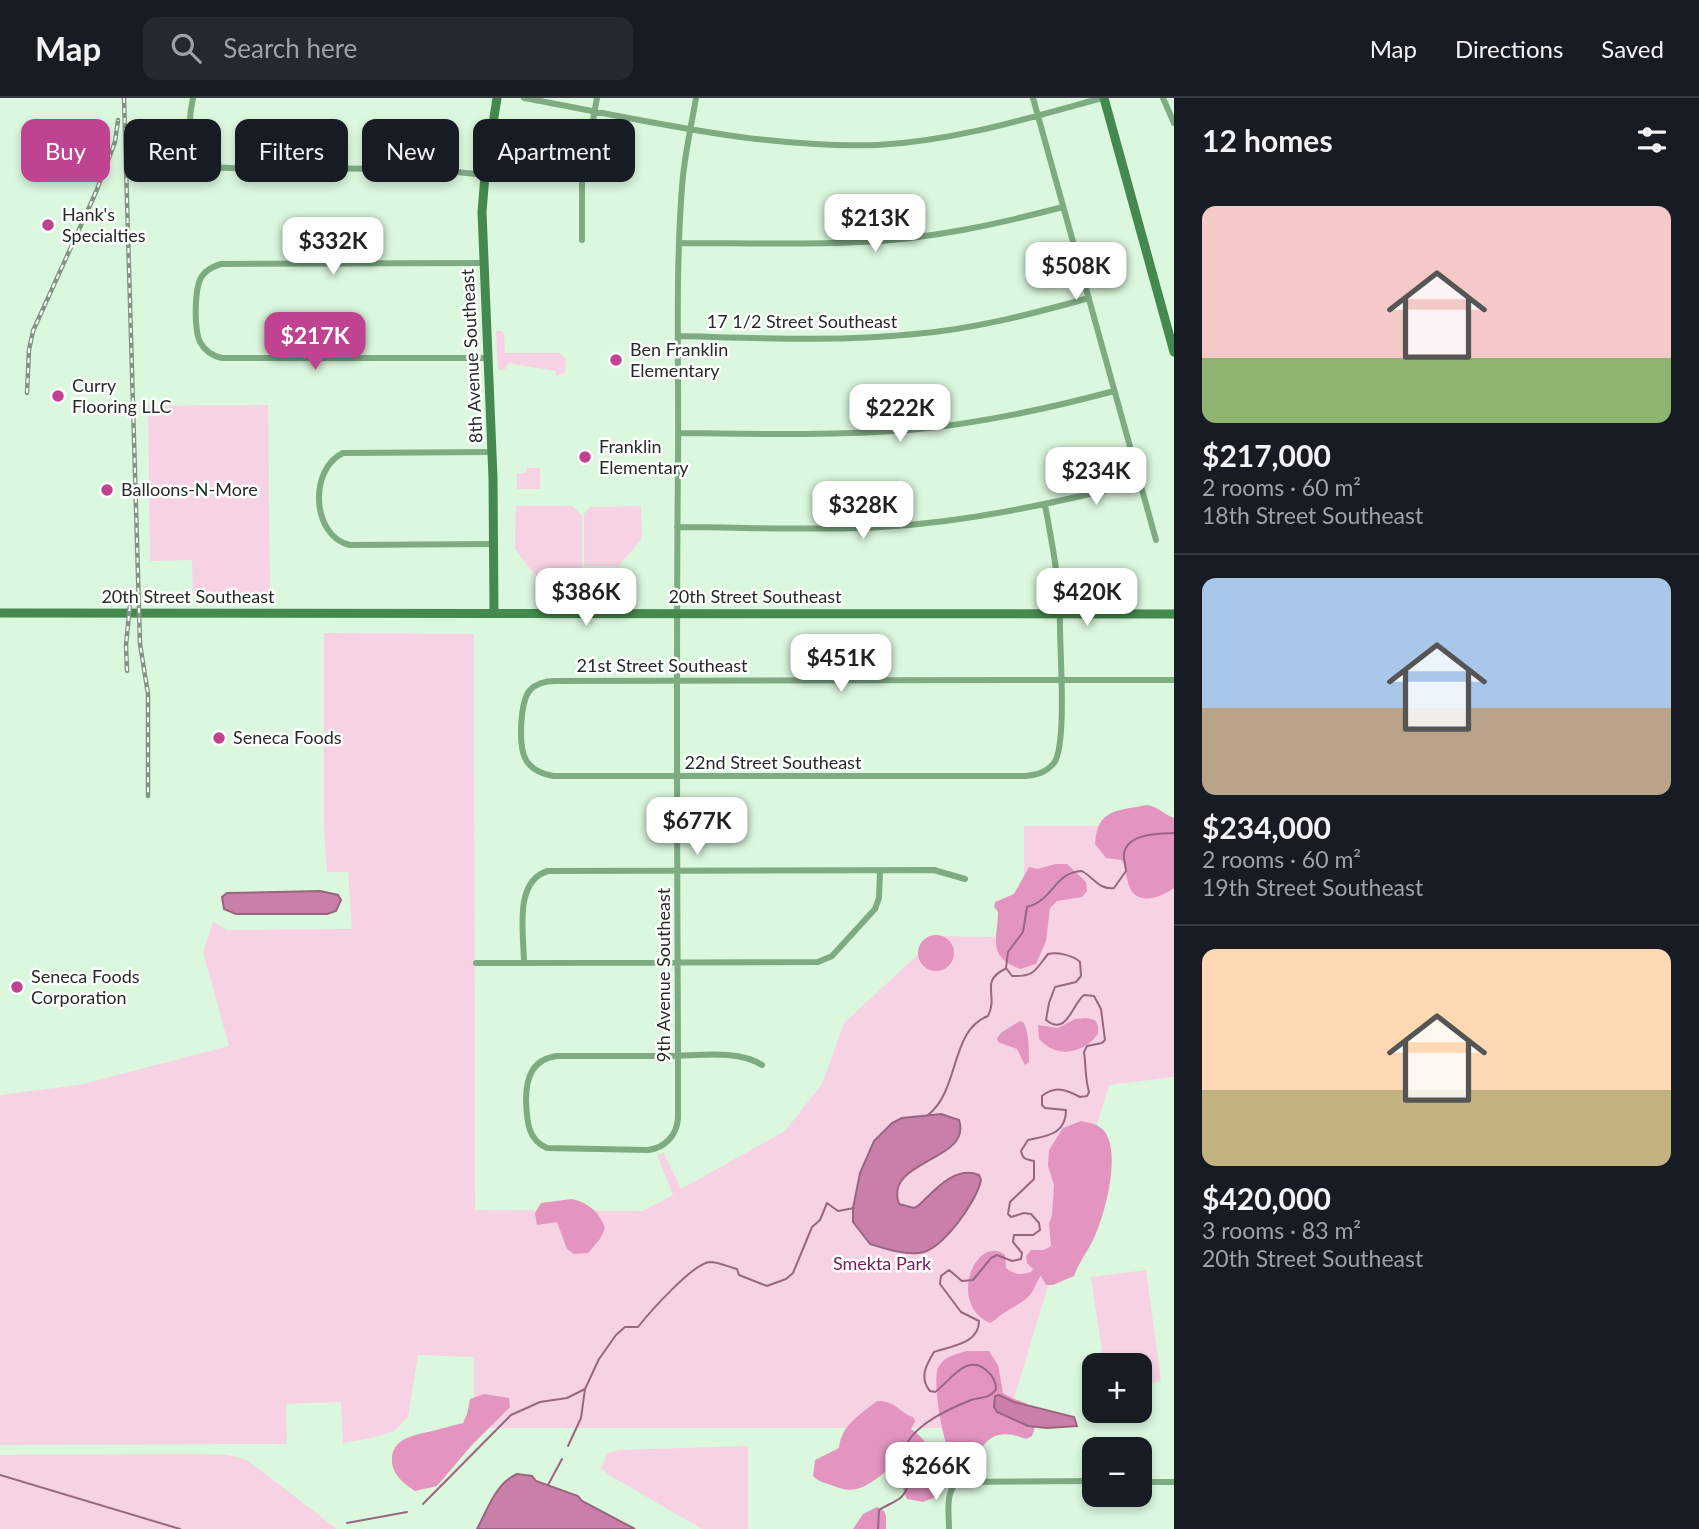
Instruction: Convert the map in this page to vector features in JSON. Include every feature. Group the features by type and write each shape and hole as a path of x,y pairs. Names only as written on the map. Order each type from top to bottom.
{"street":[{"path":"193,98 193,146 204,163 215,167 429,169 473,174"},
{"name":"8th Avenue Southeast","path":"494,119 497,98"},
{"path":"524,98 782,142 879,145 949,136 1103,98 1174,352"},
{"path":"582,240 581,187 597,98"},
{"name":"9th Avenue Southeast","path":"678,1056 551,1057 540,1061 530,1074 527,1121 530,1132 536,1141 547,1148 651,1150 672,1137 677,1123 678,1056 678,612 677,527 680,243 682,184 696,98"},
{"path":"1034,98 1156,540"},
{"path":"1163,98 1174,123"},
{"name":"8th Avenue Southeast","path":"484,182 483,263 492,452 494,613"},
{"path":"680,243 897,239 981,227 1063,207"},
{"path":"483,263 221,264 210,269 201,279 197,289 197,311 200,341 206,350 219,357 487,358"},
{"name":"17 1/2 Street Southeast","path":"679,336 828,339 918,334 987,324 1089,299"},
{"path":"678,433 909,430 1005,416 1114,391"},
{"path":"492,452 343,453 332,460 323,472 321,515 326,529 340,542 348,545 494,544"},
{"path":"677,527 881,527 993,515 1140,482"},
{"path":"1045,505 1059,581 1060,680"},
{"name":"20th Street Southeast","path":"0,613 1174,614"},
{"name":"22nd Street Southeast","path":"522,728 526,760 533,768 546,775 1024,776 1040,774 1054,762 1060,743 1060,680"},
{"name":"21st Street Southeast","path":"522,728 524,701 530,690 540,683 555,681 1173,680"},
{"path":"524,963 524,894 530,881 537,875 553,870 934,870 965,879"},
{"path":"476,963 824,961 832,957 875,909 879,898 880,871"},
{"path":"678,1056 737,1056 762,1065"},
{"path":"949,1529 949,1496 953,1485 967,1481 1082,1482"},
{"path":"1152,1482 1174,1482"}],"green space":[{"path":"496,331 504,334 505,353 559,353 566,359 565,372 556,376 556,371 508,363 506,369 498,370"},
{"path":"268,405 270,595 193,595 192,560 150,561 148,406"},
{"path":"526,468 540,468 540,489 517,489 517,473 526,473"},
{"path":"516,506 572,506 582,516 582,578 538,579 515,549"},
{"path":"641,506 642,538 619,566 584,566 584,514 590,507"},
{"name":"Smekta Park","path":"324,633 474,634 475,1210 643,1211 673,1195 657,1155 664,1153 681,1189 785,1131 822,1084 844,1023 938,936 994,937 1024,892 1024,826 1174,826 1174,1077 1109,1085 1005,1428 474,1428 474,1357 418,1355 408,1417 394,1431 372,1438 343,1443 341,1402 286,1404 287,1444 0,1445 0,1095 79,1085 229,1046 203,952 213,922 227,930 352,929 348,872 327,872 324,829"},
{"path":"1146,1270 1161,1381 1152,1382 1152,1353 1102,1353 1091,1277"},
{"path":"748,1446 748,1529 702,1529 601,1468 607,1454 619,1450"},
{"path":"0,1455 228,1455 247,1460 337,1529 0,1529"}],"shaded area":[{"path":"1147,805 1174,818 1174,888 1157,897 1144,898 1134,894 1130,888 1122,860 1106,858 1095,844 1097,832 1105,817 1118,810"},
{"path":"1067,864 1086,882 1087,891 1082,897 1057,901 1050,908 1046,941 1036,964 1020,969 1009,964 998,952 998,912 994,907 995,902 1014,894 1029,867 1037,869"},
{"path":"320,891 338,895 341,900 336,911 327,914 236,914 224,909 222,897 227,893"},
{"path":"936,935 949,940 954,953 949,966 936,971 923,966 918,953 923,940"},
{"path":"1075,1019 1095,1020 1098,1034 1077,1050 1069,1052 1053,1049 1039,1039 1038,1025 1058,1028"},
{"path":"1020,1021 1024,1023 1027,1032 1029,1062 1025,1065 1017,1049 998,1042 997,1038"},
{"path":"941,1114 959,1120 960,1134 942,1153 904,1178 898,1189 899,1204 914,1208 953,1176 970,1173 979,1175 981,1180 973,1200 948,1235 928,1250 907,1253 870,1244 853,1222 853,1208 860,1173 874,1141 892,1123 902,1118"},
{"path":"1081,1121 1103,1129 1110,1142 1112,1155 1107,1200 1094,1238 1074,1276 1053,1285 1046,1285 1041,1276 1029,1296 990,1323 977,1313 970,1301 968,1287 971,1273 976,1262 985,1254 995,1251 1005,1255 1006,1268 1009,1270 1018,1274 1031,1272 1033,1269 1027,1263 1026,1256 1031,1250 1044,1250 1051,1246 1049,1224 1054,1185 1048,1166 1049,1150 1063,1128"},
{"path":"572,1199 593,1209 605,1228 588,1253 574,1254 567,1249 557,1222 537,1225 535,1213 541,1203"},
{"path":"967,1351 989,1351 998,1365 1003,1393 1030,1406 1036,1416 1032,1436 1026,1439 1004,1434 990,1439 978,1452 968,1471 963,1471 958,1469 948,1451 936,1386 939,1366 944,1360"},
{"path":"484,1394 509,1398 510,1407 471,1446 437,1486 415,1491 397,1475 393,1467 396,1447 414,1435 463,1423 470,1399"},
{"path":"999,1395 1014,1402 1074,1417 1077,1426 1028,1426 997,1412 994,1407 995,1396"},
{"path":"877,1401 889,1403 913,1417 915,1421 911,1429 931,1449 941,1469 943,1488 940,1495 923,1502 907,1499 896,1469 891,1468 865,1486 851,1490 823,1483 813,1476 815,1460 839,1448 848,1426"},
{"path":"517,1474 532,1476 536,1481 578,1496 582,1501 635,1529 477,1529 503,1484"},
{"path":"877,1507 884,1511 886,1529 853,1529 863,1514"}],"waterway":[{"path":"878,1529 879,1510 903,1496 908,1487 915,1462 906,1445 911,1437 934,1418 971,1400 988,1396 996,1389 988,1372 971,1365 958,1371 935,1392 930,1391 927,1386 924,1376 934,1352 963,1343 978,1329 979,1321 961,1312 940,1284 941,1276 949,1270 962,1281 973,1280 991,1258 997,1255 1012,1261 1021,1259 1022,1253 1013,1242 1014,1235 1033,1235 1040,1230 1039,1223 1031,1214 1011,1217 1008,1214 1010,1202 1034,1179 1034,1161 1024,1158 1021,1151 1028,1140 1054,1133 1063,1125 1065,1118 1066,1110 1045,1108 1042,1105 1042,1096 1056,1090 1080,1097 1087,1096 1089,1092 1084,1052 1087,1046 1105,1040 1101,1009 1094,996 1084,995 1059,1025 1046,1020 1055,987 1076,982 1081,976 1080,962 1056,953 1048,954 1030,974 1012,976 1006,968 1008,952 1023,932 1027,907 1043,899 1065,876 1082,871 1100,885 1114,888 1126,871 1124,854 1131,842 1144,836 1174,833"},
{"path":"928,1115 946,1091 967,1034 976,1023 988,1016 992,1001 991,984 997,974 1005,969"},
{"path":"568,1446 581,1418 585,1389 599,1359 625,1327 638,1327 683,1279 710,1262 737,1269 739,1275 767,1286 786,1279 793,1273 812,1227 820,1220 827,1203 838,1211 854,1208"},
{"path":"423,1504 511,1415 540,1402 567,1398 585,1389"},
{"path":"548,1485 562,1459"},
{"path":"0,1475 180,1529"},
{"path":"347,1523 407,1512"}],"railway":[{"path":"124,98 140,644 148,694 148,796"},
{"path":"27,393 29,350 33,331 96,192 115,142 118,120"},
{"path":"127,671 126,645 131,594"}],"place":[{"name":"Hank's Specialties","path":"48,225"},
{"name":"Ben Franklin Elementary","path":"616,360"},
{"name":"Curry Flooring LLC","path":"58,396"},
{"name":"Franklin Elementary","path":"585,457"},
{"name":"Balloons-N-More","path":"107,490"},
{"name":"Seneca Foods","path":"219,738"},
{"name":"Seneca Foods Corporation","path":"17,987"}]}
